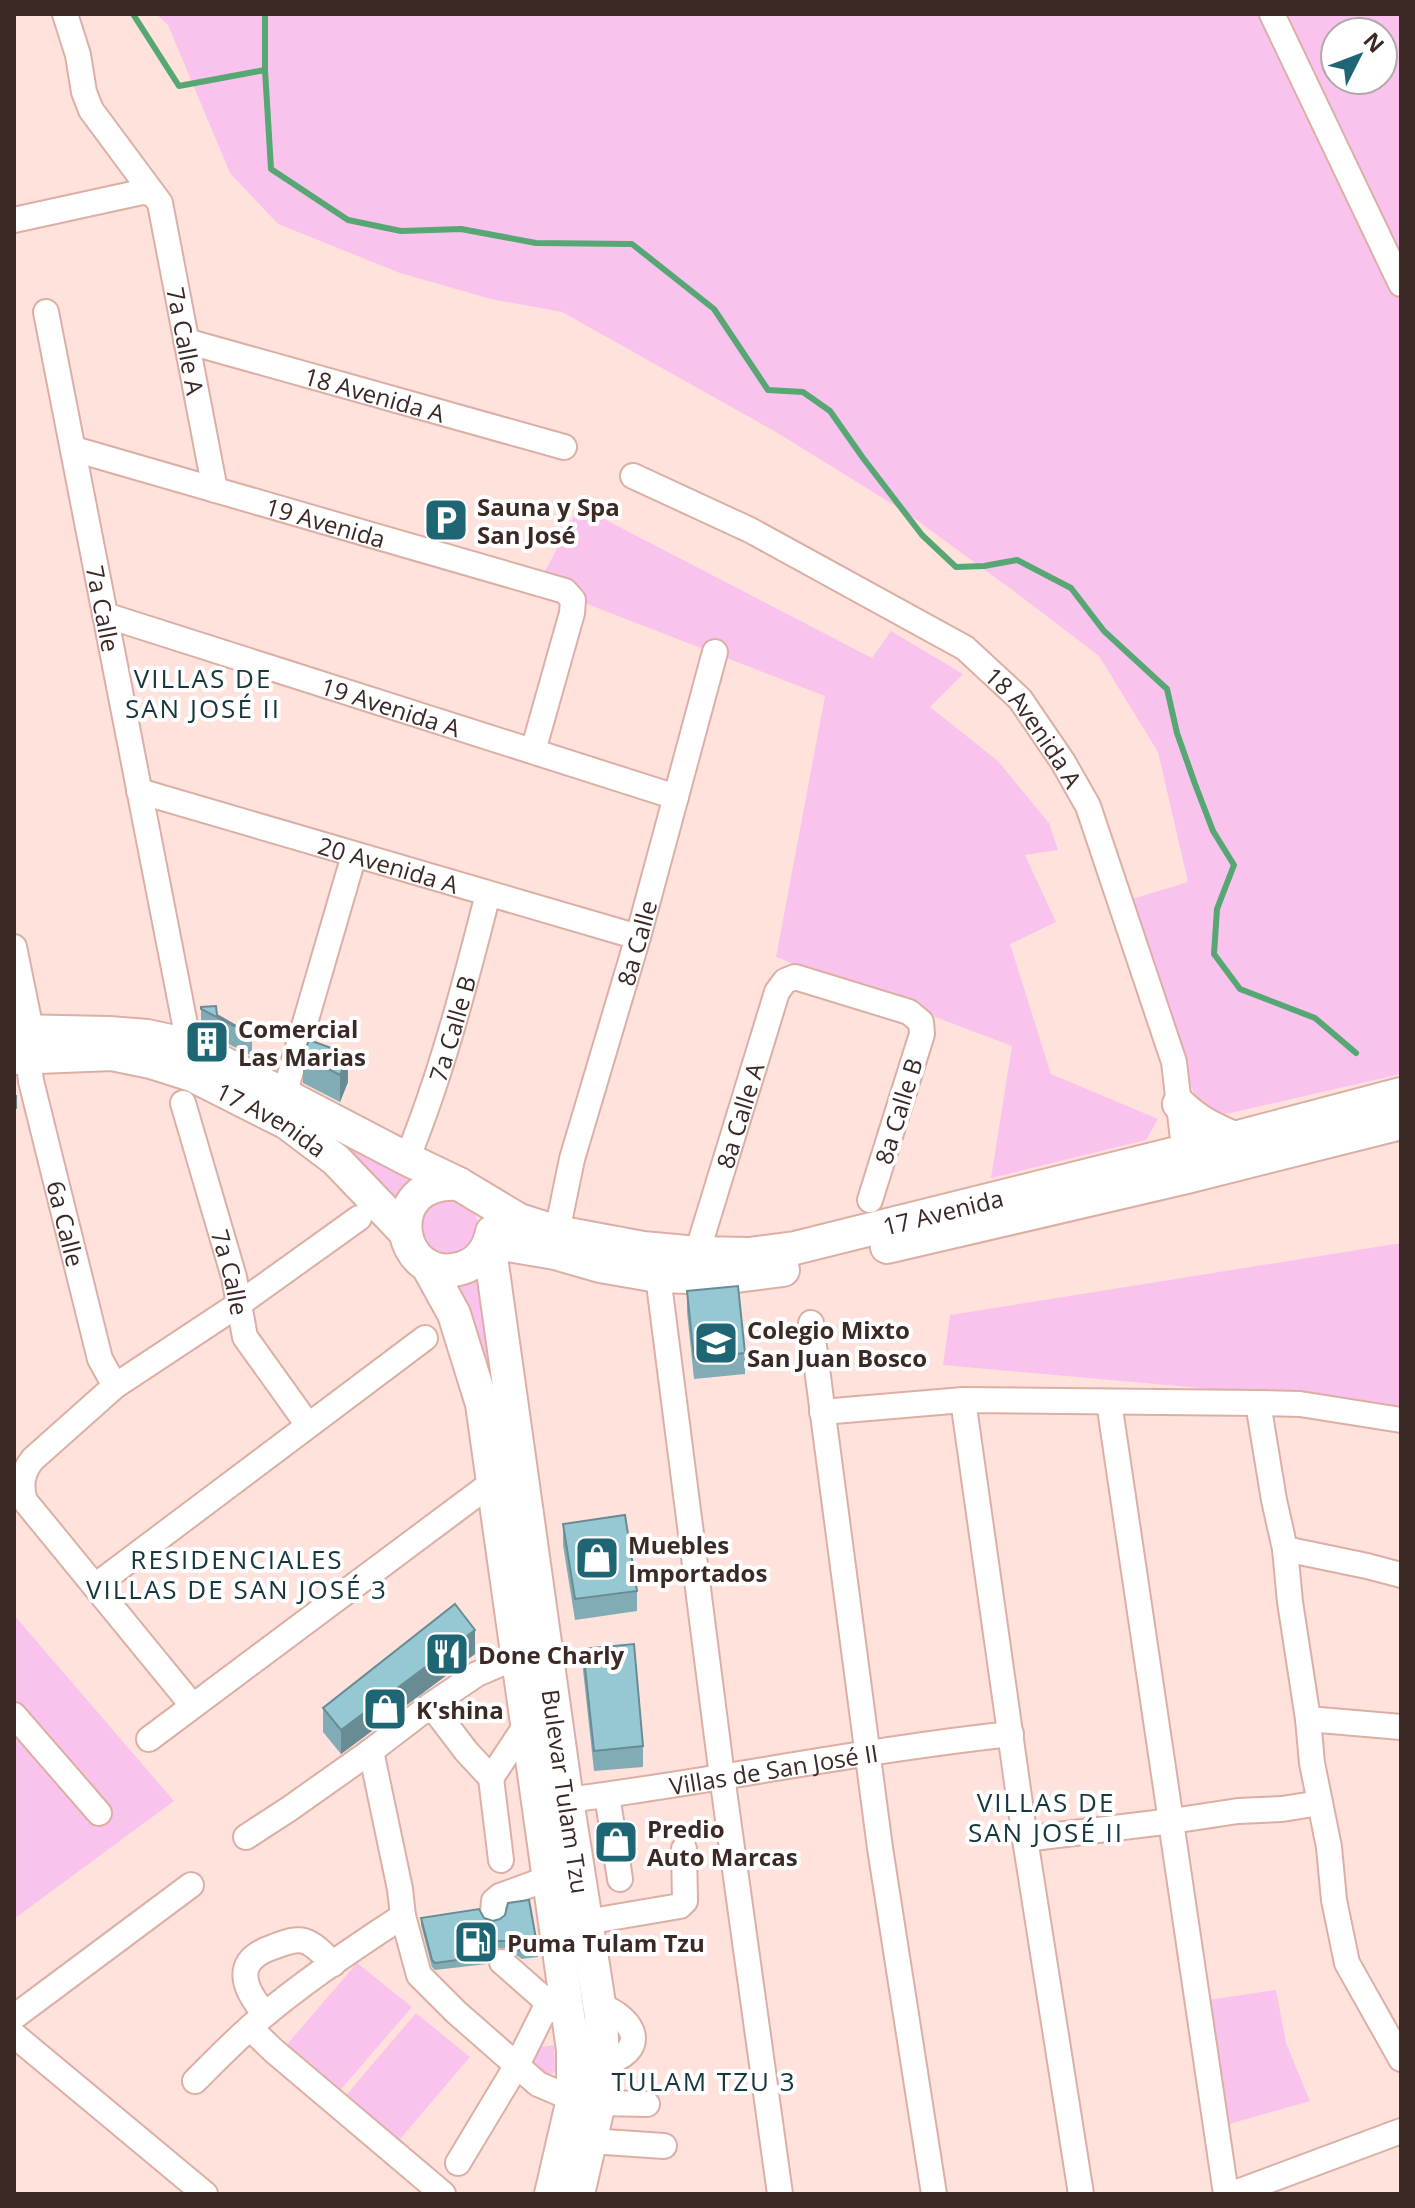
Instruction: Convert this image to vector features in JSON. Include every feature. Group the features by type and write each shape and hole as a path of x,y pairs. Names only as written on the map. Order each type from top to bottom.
{"main road":[{"name":"17 Avenida","path":"22,1044 147,1036 189,1045 471,1191 519,1220 557,1232 643,1248 697,1253 749,1254 795,1248 1186,1164 1401,1123"},
{"name":"17 Avenida","path":"22,1044 112,1054 192,1075 287,1123 336,1160 405,1232"},
{"name":"17 Avenida","path":"489,1245 555,1253 600,1266 658,1276 721,1278 801,1268 1186,1164 1234,1138 1401,1094"},
{"path":"1179,1104 1211,1129 1234,1138"},
{"path":"445,1182 471,1191 490,1213 493,1228 489,1245 480,1258 468,1266 441,1270 427,1265 416,1257 405,1232 405,1218 410,1205 419,1193 445,1182"},
{"name":"Bulevar Tulam Tzu","path":"489,1245 531,1650 564,1877 559,2012 586,2101 590,2141 578,2194"},
{"name":"Bulevar Tulam Tzu","path":"427,1265 454,1314 482,1404 493,1482 531,1650 526,1725 552,1801"},
{"name":"Bulevar Tulam Tzu","path":"551,2194 602,2064 599,2005 586,1922 564,1877"}],"street":[{"name":"7a Calle A","path":"65,14 91,110 157,197 162,211 215,490"},
{"path":"1272,14 1401,284"},
{"path":"14,220 142,192 152,193"},
{"name":"7a Calle","path":"46,312 189,1045"},
{"name":"18 Avenida A","path":"186,341 564,447"},
{"name":"19 Avenida","path":"74,449 565,591 573,600 572,613 533,751"},
{"name":"18 Avenida A","path":"633,476 750,530 965,648 1020,699 1063,762 1088,806 1174,1062 1186,1164"},
{"name":"19 Avenida A","path":"105,615 676,797"},
{"name":"8a Calle","path":"557,1232 572,1159 638,937 715,652"},
{"name":"20 Avenida A","path":"139,791 638,937"},
{"path":"284,1095 354,855"},
{"name":"7a Calle B","path":"407,1159 458,1013 488,894"},
{"name":"6a Calle","path":"14,947 22,1044 100,1359 115,1386"},
{"name":"8a Calle B","path":"785,981 795,977 909,1012 921,1022 922,1034 870,1200"},
{"name":"8a Calle A","path":"697,1253 777,992 785,981"},
{"name":"7a Calle","path":"183,1103 234,1277 245,1337 308,1425"},
{"path":"192,1705 25,1501 22,1479 33,1459 115,1386 239,1304 359,1218"},
{"path":"658,1276 722,1776 780,2194"},
{"path":"811,1323 880,1848 934,2194"},
{"path":"95,1586 425,1338"},
{"path":"822,1412 963,1400 1258,1403 1300,1404 1401,1420"},
{"path":"963,1400 1025,1839 1081,2194"},
{"path":"1109,1402 1229,2194 1401,2131"},
{"path":"1258,1403 1285,1549 1312,1763 1347,1963 1401,2059"},
{"path":"149,1739 493,1482"},
{"path":"1285,1549 1401,1575"},
{"path":"246,1837 477,1674 531,1650"},
{"path":"431,1705 491,1778 501,1860"},
{"path":"14,1715 99,1813"},
{"path":"1308,1719 1401,1727"},
{"path":"491,1778 526,1725"},
{"name":"Villas de San José II","path":"552,1801 669,1787 867,1753 1011,1734"},
{"path":"371,1751 403,1916 419,1975 538,2084 586,2101 647,2104"},
{"path":"607,1795 620,1879"},
{"path":"1025,1839 1320,1803"},
{"path":"586,1922 680,1906 685,1901 684,1849"},
{"path":"493,1913 494,1901 500,1896 564,1877"},
{"path":"14,2017 191,1885"},
{"path":"195,2081 258,2021 403,1916"},
{"path":"333,1964 319,1950 303,1941 291,1941 263,1950 249,1962 245,1975 258,2021 274,2051 443,2194"},
{"path":"458,2163 517,2065 559,2012 502,1962"},
{"path":"14,2035 205,2194"},
{"path":"590,2141 664,2146"}],"shaded area":[{"path":"156,14 1401,14 1401,1074 1213,1117 1198,1102 1190,1084 1129,900 1188,882 1158,752 1099,656 907,513 776,432 562,312 491,299 400,273 278,224 230,173 168,25"},
{"path":"579,506 872,658 891,631 963,674 930,707 998,761 1049,823 1058,850 1025,855 1056,922 1010,944 1051,1074 1158,1119 1146,1140 991,1178 1012,1046 776,957 825,696 538,585"},
{"path":"289,1109 433,1181 400,1214"},
{"path":"454,1198 469,1207 476,1218 476,1236 464,1251 455,1256 436,1255 421,1242 422,1214 434,1203"},
{"path":"1401,1243 1401,1406 943,1365 950,1315"},
{"path":"481,1262 509,1434 441,1276"},
{"path":"14,1615 174,1801 14,1919"},
{"path":"357,1963 412,2007 337,2094 283,2049"},
{"path":"1276,1990 1286,2043 1310,2101 1226,2125 1208,2000"},
{"path":"416,2013 470,2057 395,2145 342,2100"},
{"path":"554,2045 555,2072 543,2079 532,2071 528,2049"}],"building":[{"path":"216,1006 217,1015 252,1035 201,1009"},
{"path":"309,1040 348,1054 340,1075 303,1056"},
{"name":"Colegio Mixto San Juan Bosco","path":"738,1286 745,1353 694,1358 687,1291"},
{"path":"625,1515 637,1591 575,1599 563,1524"},
{"path":"455,1604 475,1630 341,1730 323,1708"},
{"path":"634,1644 643,1746 594,1751 583,1649"},
{"name":"Puma Tulam Tzu","path":"529,1900 538,1950 522,1952 506,1941 498,1941 490,1946 487,1956 435,1963 432,1960 421,1918 479,1909 484,1918 493,1921 505,1915 508,1903"}],"waterway":[{"path":"133,14 179,86 265,70"},
{"path":"265,14 271,169 348,220 401,231 461,229 536,243 632,244 714,309 768,390 803,392 830,411 922,535 956,567 1017,560 1071,588 1104,631 1167,689 1177,733 1195,784 1213,831 1234,865 1217,909 1214,954 1240,989 1315,1018 1356,1053"}],"place":[{"name":"Sauna y Spa San José","path":"446,520"},
{"name":"Comercial Las Marias","path":"207,1042"},
{"name":"Colegio Mixto San Juan Bosco","path":"716,1343"},
{"name":"Muebles Importados","path":"597,1558"},
{"name":"Done Charly","path":"447,1654"},
{"name":"K'shina","path":"385,1709"},
{"name":"Predio Auto Marcas","path":"616,1842"},
{"name":"Puma Tulam Tzu","path":"476,1942"}],"district":[{"name":"VILLAS DE SAN JOSÉ II","path":"203,693"},
{"name":"RESIDENCIALES VILLAS DE SAN JOSÉ 3","path":"237,1574"},
{"name":"VILLAS DE SAN JOSÉ II","path":"1046,1817"},
{"name":"TULAM TZU 3","path":"704,2081"}]}
